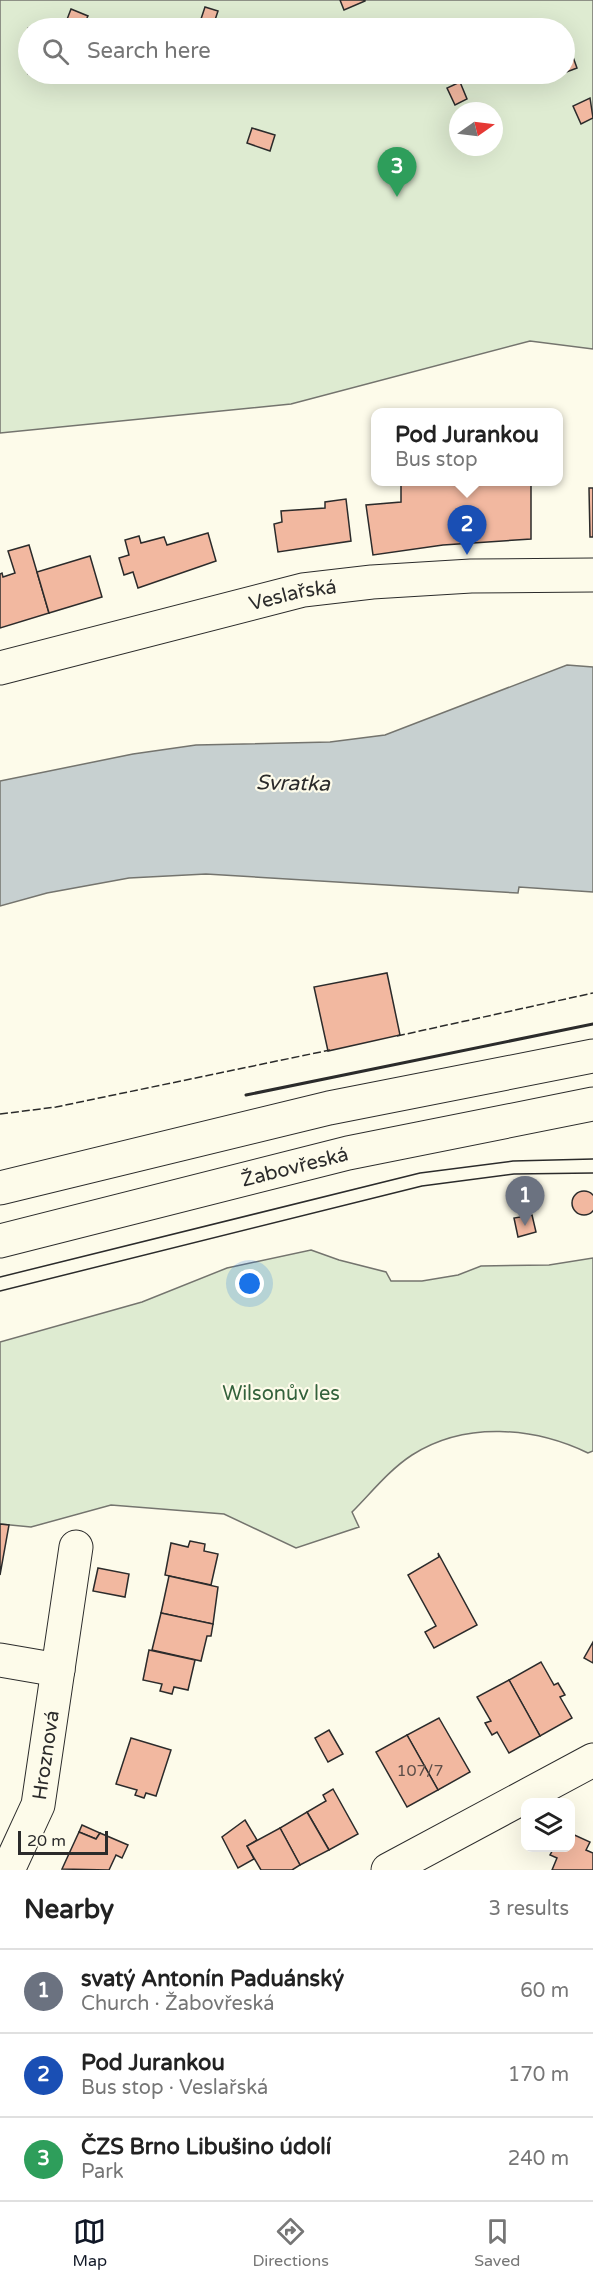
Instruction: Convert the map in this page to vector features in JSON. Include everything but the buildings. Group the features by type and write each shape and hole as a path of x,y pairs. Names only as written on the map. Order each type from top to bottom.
{"main road":[{"name":"Veslařská","path":"0,668 303,590 372,582 449,578 593,575"},
{"path":"0,1188 329,1108 593,1056"},
{"name":"Žabovřeská","path":"0,1241 348,1153 593,1104"},
{"name":"Hroznová","path":"8,1870 38,1805 76,1547"},
{"path":"0,1660 58,1670"},
{"path":"388,1870 593,1760"}],"green space":[{"path":"0,0 593,0 593,349 530,341 291,404 0,433"},
{"name":"Wilsonův les","path":"311,1250 386,1272 391,1281 422,1281 458,1275 481,1266 549,1265 593,1258 593,1451 588,1453 567,1444 523,1433 477,1433 454,1437 433,1444 412,1455 388,1475 352,1512 359,1527 296,1548 224,1514 111,1505 31,1527 0,1524 0,1342 142,1302 227,1268"}],"water":[{"name":"Svratka","path":"567,665 593,667 593,892 519,887 518,893 206,874 129,878 47,893 0,906 0,781 133,754 196,745 330,742 385,735"}],"tram line":[{"path":"0,1277 420,1173 513,1161 593,1159"},
{"path":"0,1291 422,1186 514,1174 593,1173"}],"fence":[{"path":"397,1036 593,993"},
{"path":"0,1114 56,1107 330,1050"}],"wall":[{"path":"246,1095 593,1024"}],"place":[{"name":"ČZS Brno Libušino údolí","path":"397,197"},
{"name":"Pod Jurankou","path":"467,555"},
{"name":"svatý Antonín Paduánský","path":"525,1226"}]}
